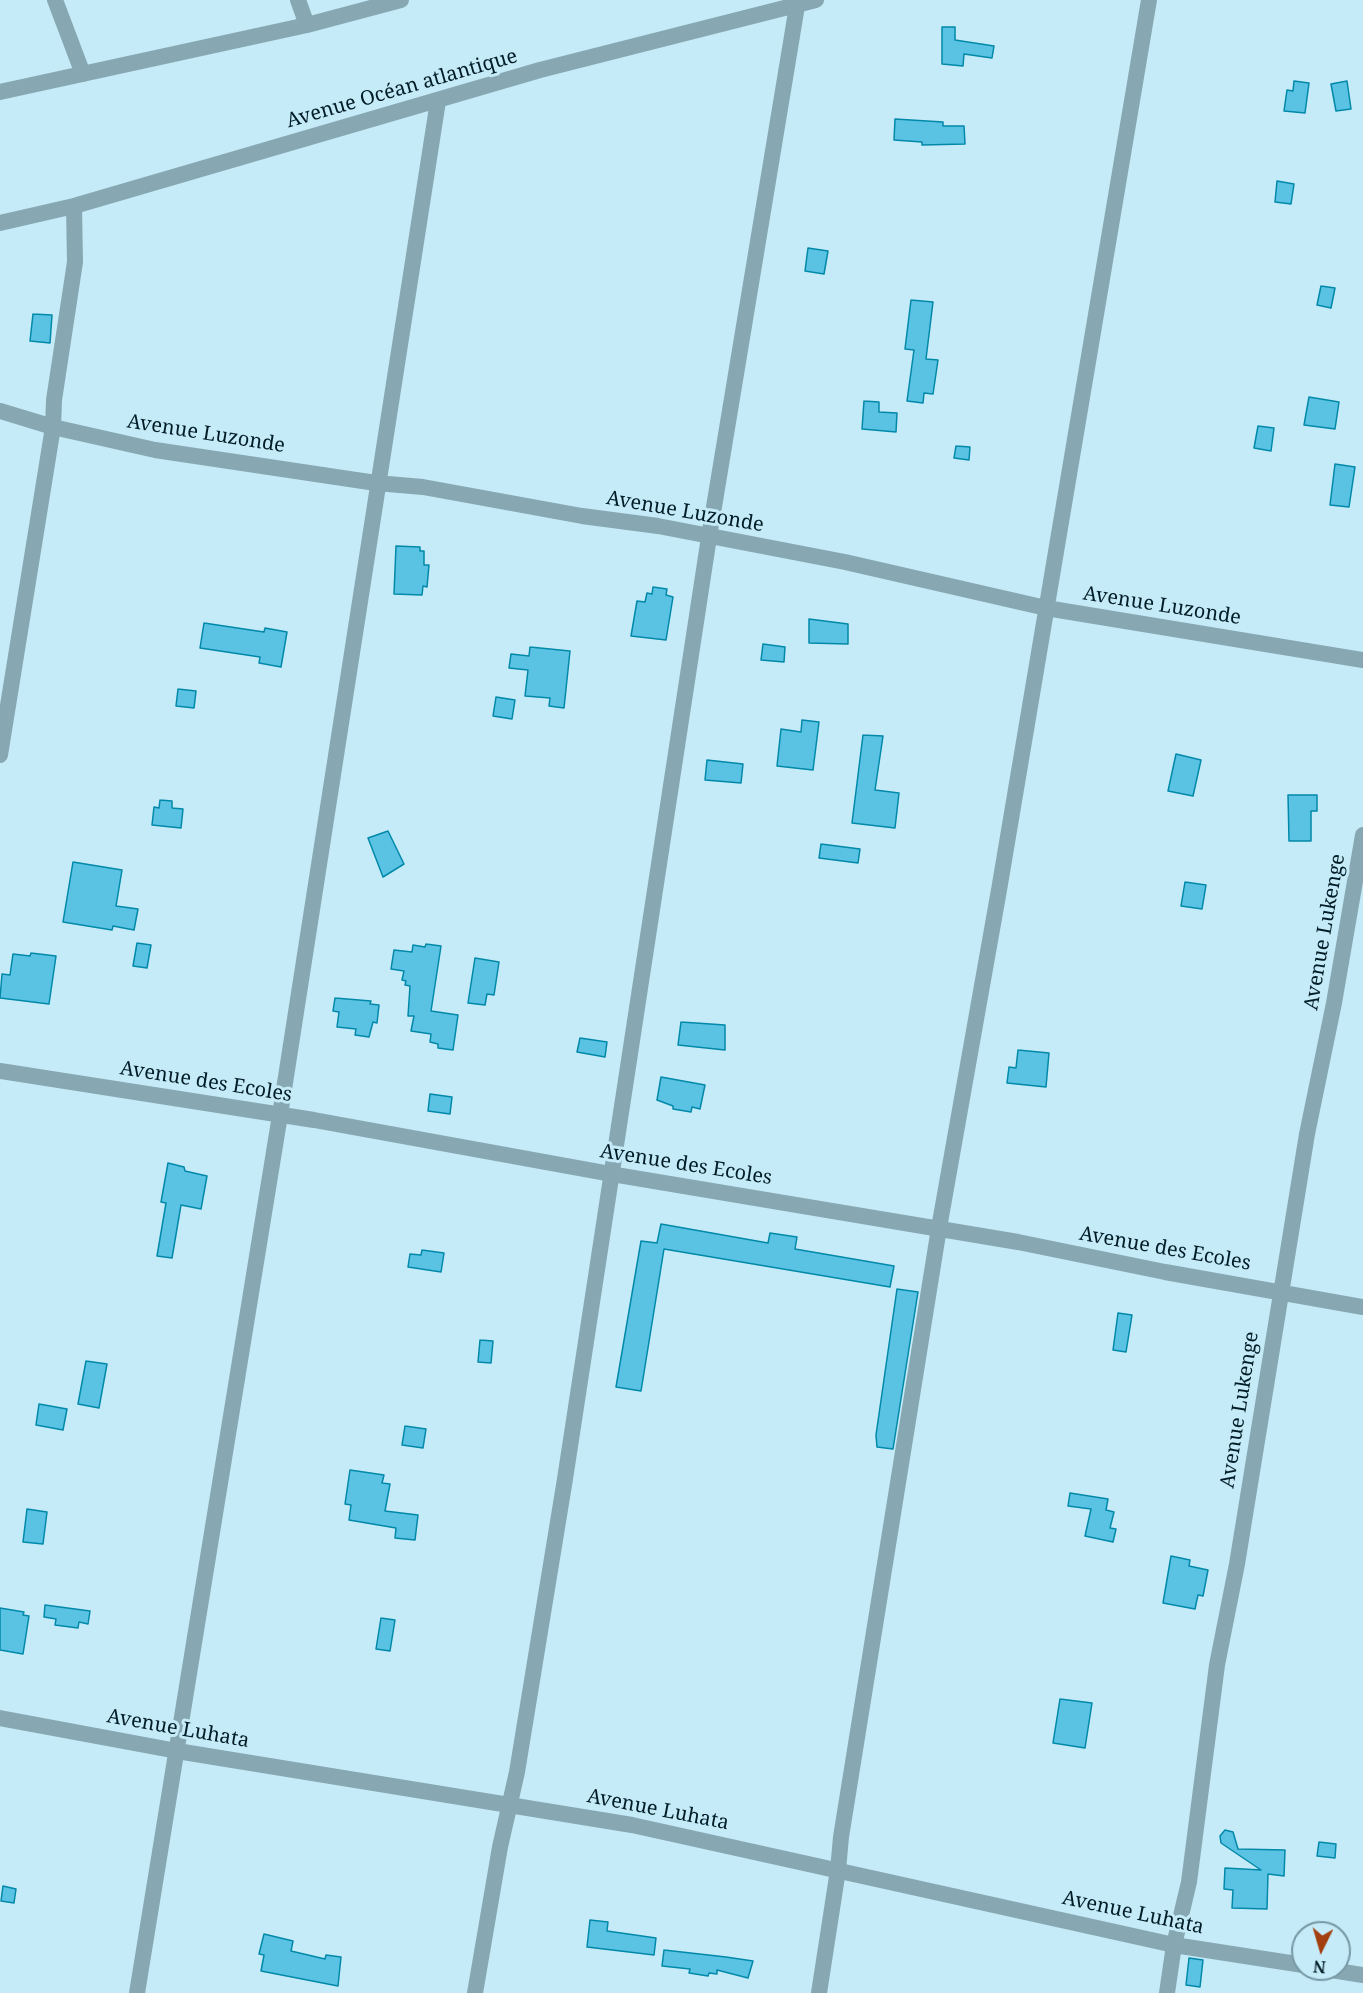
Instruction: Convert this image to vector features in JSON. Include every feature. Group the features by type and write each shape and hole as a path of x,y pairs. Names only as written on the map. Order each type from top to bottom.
{"street":[{"path":"55,0 82,74"},
{"path":"298,0 307,25"},
{"path":"0,92 307,25 401,0"},
{"name":"Avenue Océan atlantique","path":"0,223 74,206 540,70 816,0"},
{"path":"819,1993 841,1837 939,1228 1149,0"},
{"path":"475,1993 565,1479 709,537 797,6"},
{"path":"137,1993 280,1115 376,483 438,101"},
{"path":"0,755 53,427 54,400 75,262 74,206"},
{"name":"Avenue Luzonde","path":"0,411 53,427 155,450 478,496 845,562 1046,608 1363,660"},
{"name":"Avenue Lukenge","path":"1167,1993 1174,1945 1189,1882 1205,1742 1264,1401 1280,1291 1363,836"},
{"name":"Avenue des Ecoles","path":"0,1071 280,1115 611,1174 939,1228 1165,1272 1363,1306"},
{"name":"Avenue Luhata","path":"0,1718 177,1751 509,1803 632,1825 1174,1945 1291,1963"}],"building":[{"path":"942,27 955,27 955,40 994,46 992,58 964,54 963,66 942,64"},
{"path":"1294,81 1309,83 1305,113 1284,111 1287,90 1293,91"},
{"path":"1347,81 1351,109 1336,111 1331,84"},
{"path":"895,119 943,122 943,126 964,126 965,144 922,145 922,142 894,140"},
{"path":"1277,181 1294,184 1291,204 1275,202"},
{"path":"808,248 828,251 824,274 805,271"},
{"path":"1321,286 1335,288 1331,308 1317,305"},
{"path":"911,300 933,302 926,359 938,360 933,394 924,393 923,403 907,401 914,350 905,349"},
{"path":"33,314 52,315 50,343 30,341"},
{"path":"1309,397 1339,402 1335,429 1304,425"},
{"path":"864,401 879,402 879,412 897,413 896,432 862,429"},
{"path":"1258,426 1274,428 1271,451 1254,448"},
{"path":"956,446 970,447 969,460 954,458"},
{"path":"1335,464 1355,467 1349,507 1330,505"},
{"path":"396,546 420,547 420,551 424,551 424,565 429,565 427,587 423,586 422,595 394,594"},
{"path":"653,587 667,589 666,595 673,597 666,640 631,636 637,601 645,602 647,593 652,594"},
{"path":"809,619 848,624 848,644 809,643"},
{"path":"204,623 264,632 265,628 287,632 281,667 259,663 260,657 200,648"},
{"path":"763,644 785,647 784,662 761,660"},
{"path":"530,647 570,651 564,708 549,706 550,698 525,696 528,670 509,668 511,654 529,656"},
{"path":"178,689 196,691 194,708 176,706"},
{"path":"496,697 515,700 512,719 493,716"},
{"path":"802,720 819,722 813,770 777,766 781,729 801,732"},
{"path":"863,735 883,736 875,790 899,793 895,828 852,823"},
{"path":"1176,754 1201,760 1193,796 1168,791"},
{"path":"707,760 743,764 741,783 705,780"},
{"path":"1288,795 1317,795 1317,811 1311,811 1311,841 1289,841"},
{"path":"160,800 172,801 172,808 183,809 181,828 152,825 154,807 159,808"},
{"path":"388,831 404,864 383,877 368,838"},
{"path":"821,844 860,849 858,863 819,858"},
{"path":"73,862 122,870 116,906 138,909 134,930 113,926 112,930 63,922"},
{"path":"1185,882 1206,885 1202,909 1181,906"},
{"path":"137,943 151,945 147,968 133,966"},
{"path":"426,944 441,946 431,1011 458,1015 453,1050 438,1048 438,1044 430,1042 431,1034 411,1031 414,1016 408,1016 410,986 405,985 406,981 402,980 404,971 391,969 394,950 412,952 413,945 425,947"},
{"path":"31,953 56,956 49,1004 0,998 2,974 10,975 13,954 30,956"},
{"path":"475,958 499,962 494,995 487,994 485,1005 468,1003"},
{"path":"335,998 371,1001 370,1004 379,1005 377,1023 373,1022 369,1037 355,1035 356,1029 337,1027 339,1012 333,1011"},
{"path":"681,1022 725,1025 725,1050 678,1045"},
{"path":"580,1038 607,1042 605,1057 577,1052"},
{"path":"1018,1050 1049,1053 1046,1087 1007,1083 1009,1067 1016,1068"},
{"path":"661,1077 705,1085 700,1109 692,1107 691,1112 673,1109 673,1106 657,1100"},
{"path":"430,1094 452,1097 450,1114 428,1111"},
{"path":"168,1163 184,1167 185,1171 207,1176 201,1209 181,1205 172,1258 157,1256 166,1203 161,1202"},
{"path":"661,1224 768,1243 770,1233 797,1237 795,1249 894,1266 890,1287 664,1249 641,1391 616,1387 641,1241 657,1243"},
{"path":"422,1250 444,1253 441,1272 408,1267 410,1254 421,1255"},
{"path":"897,1289 918,1292 893,1449 877,1447 876,1435"},
{"path":"1118,1313 1132,1315 1126,1352 1113,1350"},
{"path":"480,1340 493,1341 491,1363 478,1362"},
{"path":"86,1361 107,1364 99,1408 78,1404"},
{"path":"39,1404 67,1409 63,1430 36,1425"},
{"path":"405,1426 426,1429 423,1448 402,1445"},
{"path":"350,1470 384,1475 382,1483 390,1484 385,1511 418,1515 415,1540 395,1538 396,1528 349,1520 351,1505 345,1504"},
{"path":"1070,1493 1108,1499 1106,1510 1114,1512 1110,1528 1116,1529 1113,1542 1085,1536 1091,1509 1068,1506"},
{"path":"27,1509 47,1512 43,1544 23,1542"},
{"path":"1171,1556 1190,1560 1189,1566 1208,1570 1203,1596 1198,1595 1195,1609 1163,1603"},
{"path":"45,1605 90,1611 88,1624 79,1622 78,1628 55,1625 56,1619 44,1617"},
{"path":"0,1608 24,1612 23,1615 29,1616 23,1654 0,1650"},
{"path":"381,1618 395,1620 390,1651 376,1649"},
{"path":"1060,1699 1092,1703 1085,1748 1053,1743"},
{"path":"1225,1830 1233,1832 1238,1849 1285,1850 1284,1876 1268,1874 1267,1909 1232,1908 1233,1890 1224,1889 1225,1868 1261,1870 1221,1843 1220,1836"},
{"path":"1319,1842 1336,1844 1335,1858 1317,1856"},
{"path":"3,1886 16,1889 14,1903 1,1901"},
{"path":"590,1920 608,1922 607,1931 656,1938 654,1955 587,1947"},
{"path":"264,1934 293,1941 291,1951 325,1959 326,1955 341,1957 338,1986 261,1971 264,1955 259,1954"},
{"path":"664,1950 753,1961 748,1978 717,1970 717,1974 709,1973 708,1976 689,1973 690,1969 662,1966"},
{"path":"1189,1958 1203,1960 1200,1987 1186,1985"}]}
